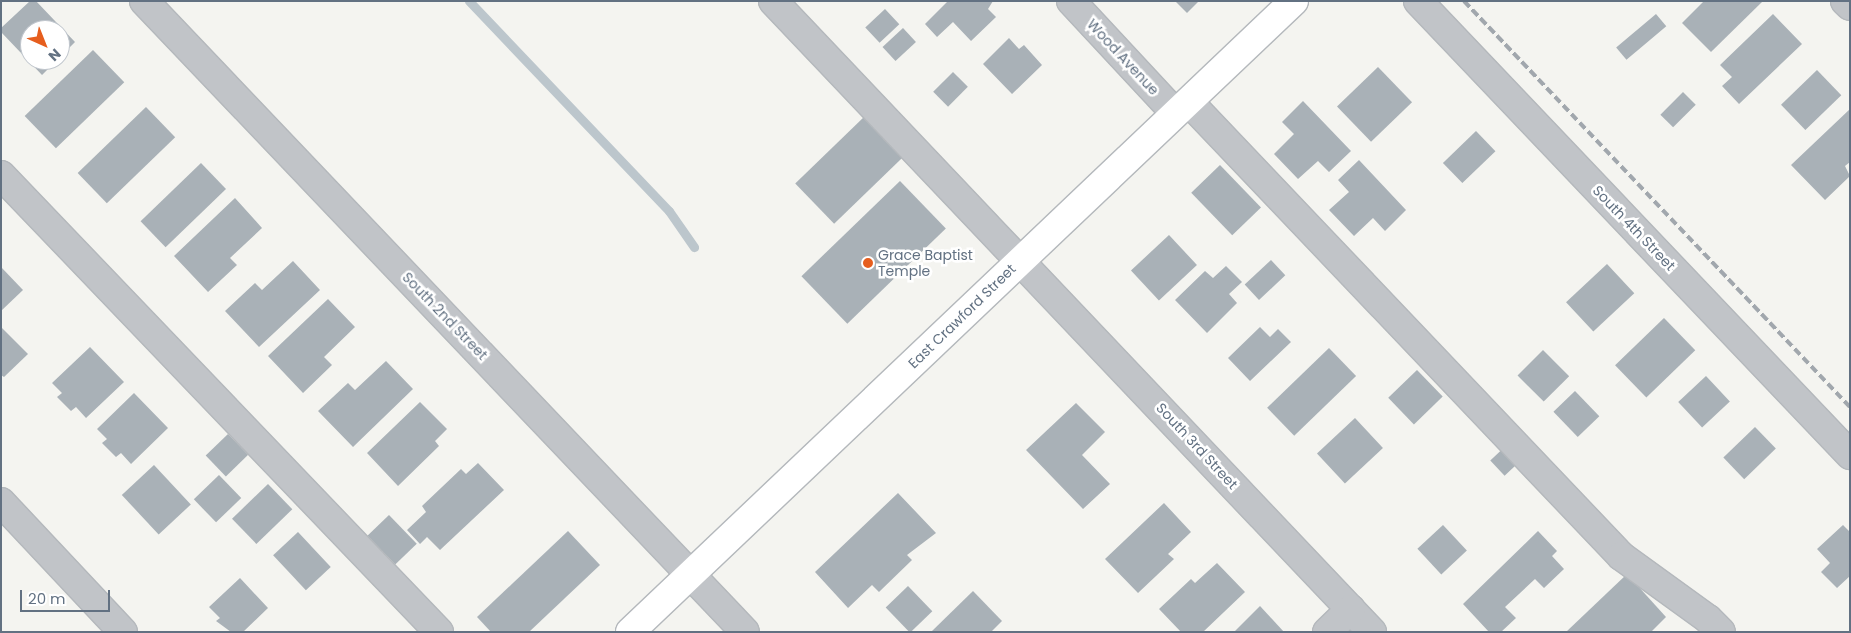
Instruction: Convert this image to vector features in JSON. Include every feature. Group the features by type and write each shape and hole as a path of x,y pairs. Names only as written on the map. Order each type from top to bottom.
{"main road":[{"name":"East Crawford Street","path":"630,632 1294,1"}],"street":[{"name":"South 2nd Street","path":"144,1 745,632"},
{"name":"South 3rd Street","path":"773,1 1021,260 1372,632"},
{"name":"Wood Avenue","path":"1071,1 1182,107 1621,556 1708,619 1720,632"},
{"name":"South 4th Street","path":"1418,1 1850,455"},
{"path":"1845,1 1850,6"},
{"path":"1,175 439,632"},
{"path":"1,502 123,632"},
{"path":"1327,632 1351,609"}],"building":[{"path":"30,1 36,1 54,20 20,20 20,52 1,32 1,28"},
{"path":"948,1 993,1 988,9 996,17 971,41 953,22 937,37 925,24"},
{"path":"1175,1 1199,1 1187,13"},
{"path":"1704,1 1763,1 1711,52 1682,23"},
{"path":"885,9 899,24 880,43 865,27"},
{"path":"1656,14 1666,26 1626,60 1616,47"},
{"path":"1773,14 1802,44 1739,104 1722,86 1732,77 1720,65"},
{"path":"903,28 916,42 895,61 883,47"},
{"path":"70,37 75,42 70,47"},
{"path":"1009,38 1019,49 1024,45 1042,65 1012,94 983,64"},
{"path":"93,50 124,82 56,148 25,116"},
{"path":"1378,67 1412,102 1371,142 1337,107"},
{"path":"37,70 47,70 42,75"},
{"path":"1817,70 1841,95 1805,130 1781,105"},
{"path":"953,72 968,87 948,107 933,92"},
{"path":"1683,92 1696,105 1673,127 1660,115"},
{"path":"1303,101 1351,151 1329,172 1318,161 1298,179 1274,154 1294,134 1282,122"},
{"path":"146,107 175,137 107,203 78,173"},
{"path":"1850,109 1850,162 1845,166 1850,176 1825,200 1791,165"},
{"path":"865,116 904,156 834,224 795,183"},
{"path":"1476,131 1495,151 1462,183 1443,163"},
{"path":"1359,160 1406,210 1385,231 1373,218 1354,236 1329,210 1349,192 1338,180"},
{"path":"201,163 226,189 166,247 141,221"},
{"path":"1220,165 1261,207 1232,235 1191,193"},
{"path":"900,181 946,228 847,324 801,276"},
{"path":"235,198 262,228 230,258 237,265 208,292 174,256"},
{"path":"1169,235 1197,265 1159,300 1131,270"},
{"path":"1271,260 1285,275 1259,300 1245,285"},
{"path":"293,261 320,290 259,347 225,311 255,283 262,290"},
{"path":"1607,264 1634,293 1593,331 1566,302"},
{"path":"1226,266 1242,282 1229,294 1237,303 1207,333 1175,300 1205,271 1213,278"},
{"path":"1,267 23,290 1,311"},
{"path":"328,299 355,327 324,357 332,365 303,393 268,356"},
{"path":"1664,318 1695,350 1646,398 1615,365"},
{"path":"1,327 28,354 4,377 1,375"},
{"path":"1260,327 1270,337 1278,329 1291,342 1250,381 1228,358"},
{"path":"90,347 124,382 86,418 76,407 71,411 57,397 62,393 52,383"},
{"path":"1329,348 1356,376 1294,436 1267,408"},
{"path":"1543,350 1569,376 1544,402 1518,375"},
{"path":"386,361 413,389 353,447 318,411 348,383 355,390"},
{"path":"1417,370 1443,397 1414,424 1388,398"},
{"path":"1706,376 1730,402 1702,428 1678,402"},
{"path":"1575,391 1599,416 1578,437 1553,412"},
{"path":"134,393 168,428 131,464 121,453 116,457 102,443 107,439 97,429"},
{"path":"420,402 447,429 435,441 439,446 398,486 367,453"},
{"path":"1076,403 1105,432 1082,455 1110,484 1083,509 1026,450"},
{"path":"1355,418 1383,448 1345,483 1317,453"},
{"path":"1755,427 1776,449 1744,479 1723,458"},
{"path":"228,434 248,455 226,476 206,456"},
{"path":"1510,442 1524,457 1505,476 1490,460"},
{"path":"478,463 504,490 440,550 427,537 420,544 407,530 426,512 422,506 461,469 466,474"},
{"path":"154,465 191,504 159,535 122,495"},
{"path":"219,475 241,498 216,522 194,499"},
{"path":"268,484 292,509 256,544 232,519"},
{"path":"898,493 936,533 907,555 912,560 879,592 872,585 848,608 815,572"},
{"path":"1164,503 1191,532 1168,554 1174,559 1138,593 1105,559"},
{"path":"389,515 417,544 395,565 367,536"},
{"path":"1443,525 1467,551 1441,574 1417,549"},
{"path":"1843,525 1850,532 1850,576 1837,588 1821,572 1830,563 1817,549"},
{"path":"568,531 600,565 529,632 491,632 477,617"},
{"path":"1538,531 1557,551 1552,556 1564,569 1544,588 1535,579 1505,607 1516,618 1501,632 1489,632 1463,604"},
{"path":"298,532 331,567 306,590 273,555"},
{"path":"1217,563 1245,592 1203,632 1181,632 1159,609 1191,579 1195,583"},
{"path":"1627,574 1666,617 1651,632 1566,632"},
{"path":"240,578 268,608 243,632 231,632 216,621 220,618 209,607"},
{"path":"908,586 932,611 909,632 886,608"},
{"path":"973,591 1002,621 991,632 931,632"},
{"path":"1260,606 1284,632 1234,632"}],"waterway":[{"path":"469,1 669,211 694,247"}],"railway":[{"path":"1464,1 1850,407"}],"place":[{"name":"Grace Baptist Temple","path":"868,263"}]}
